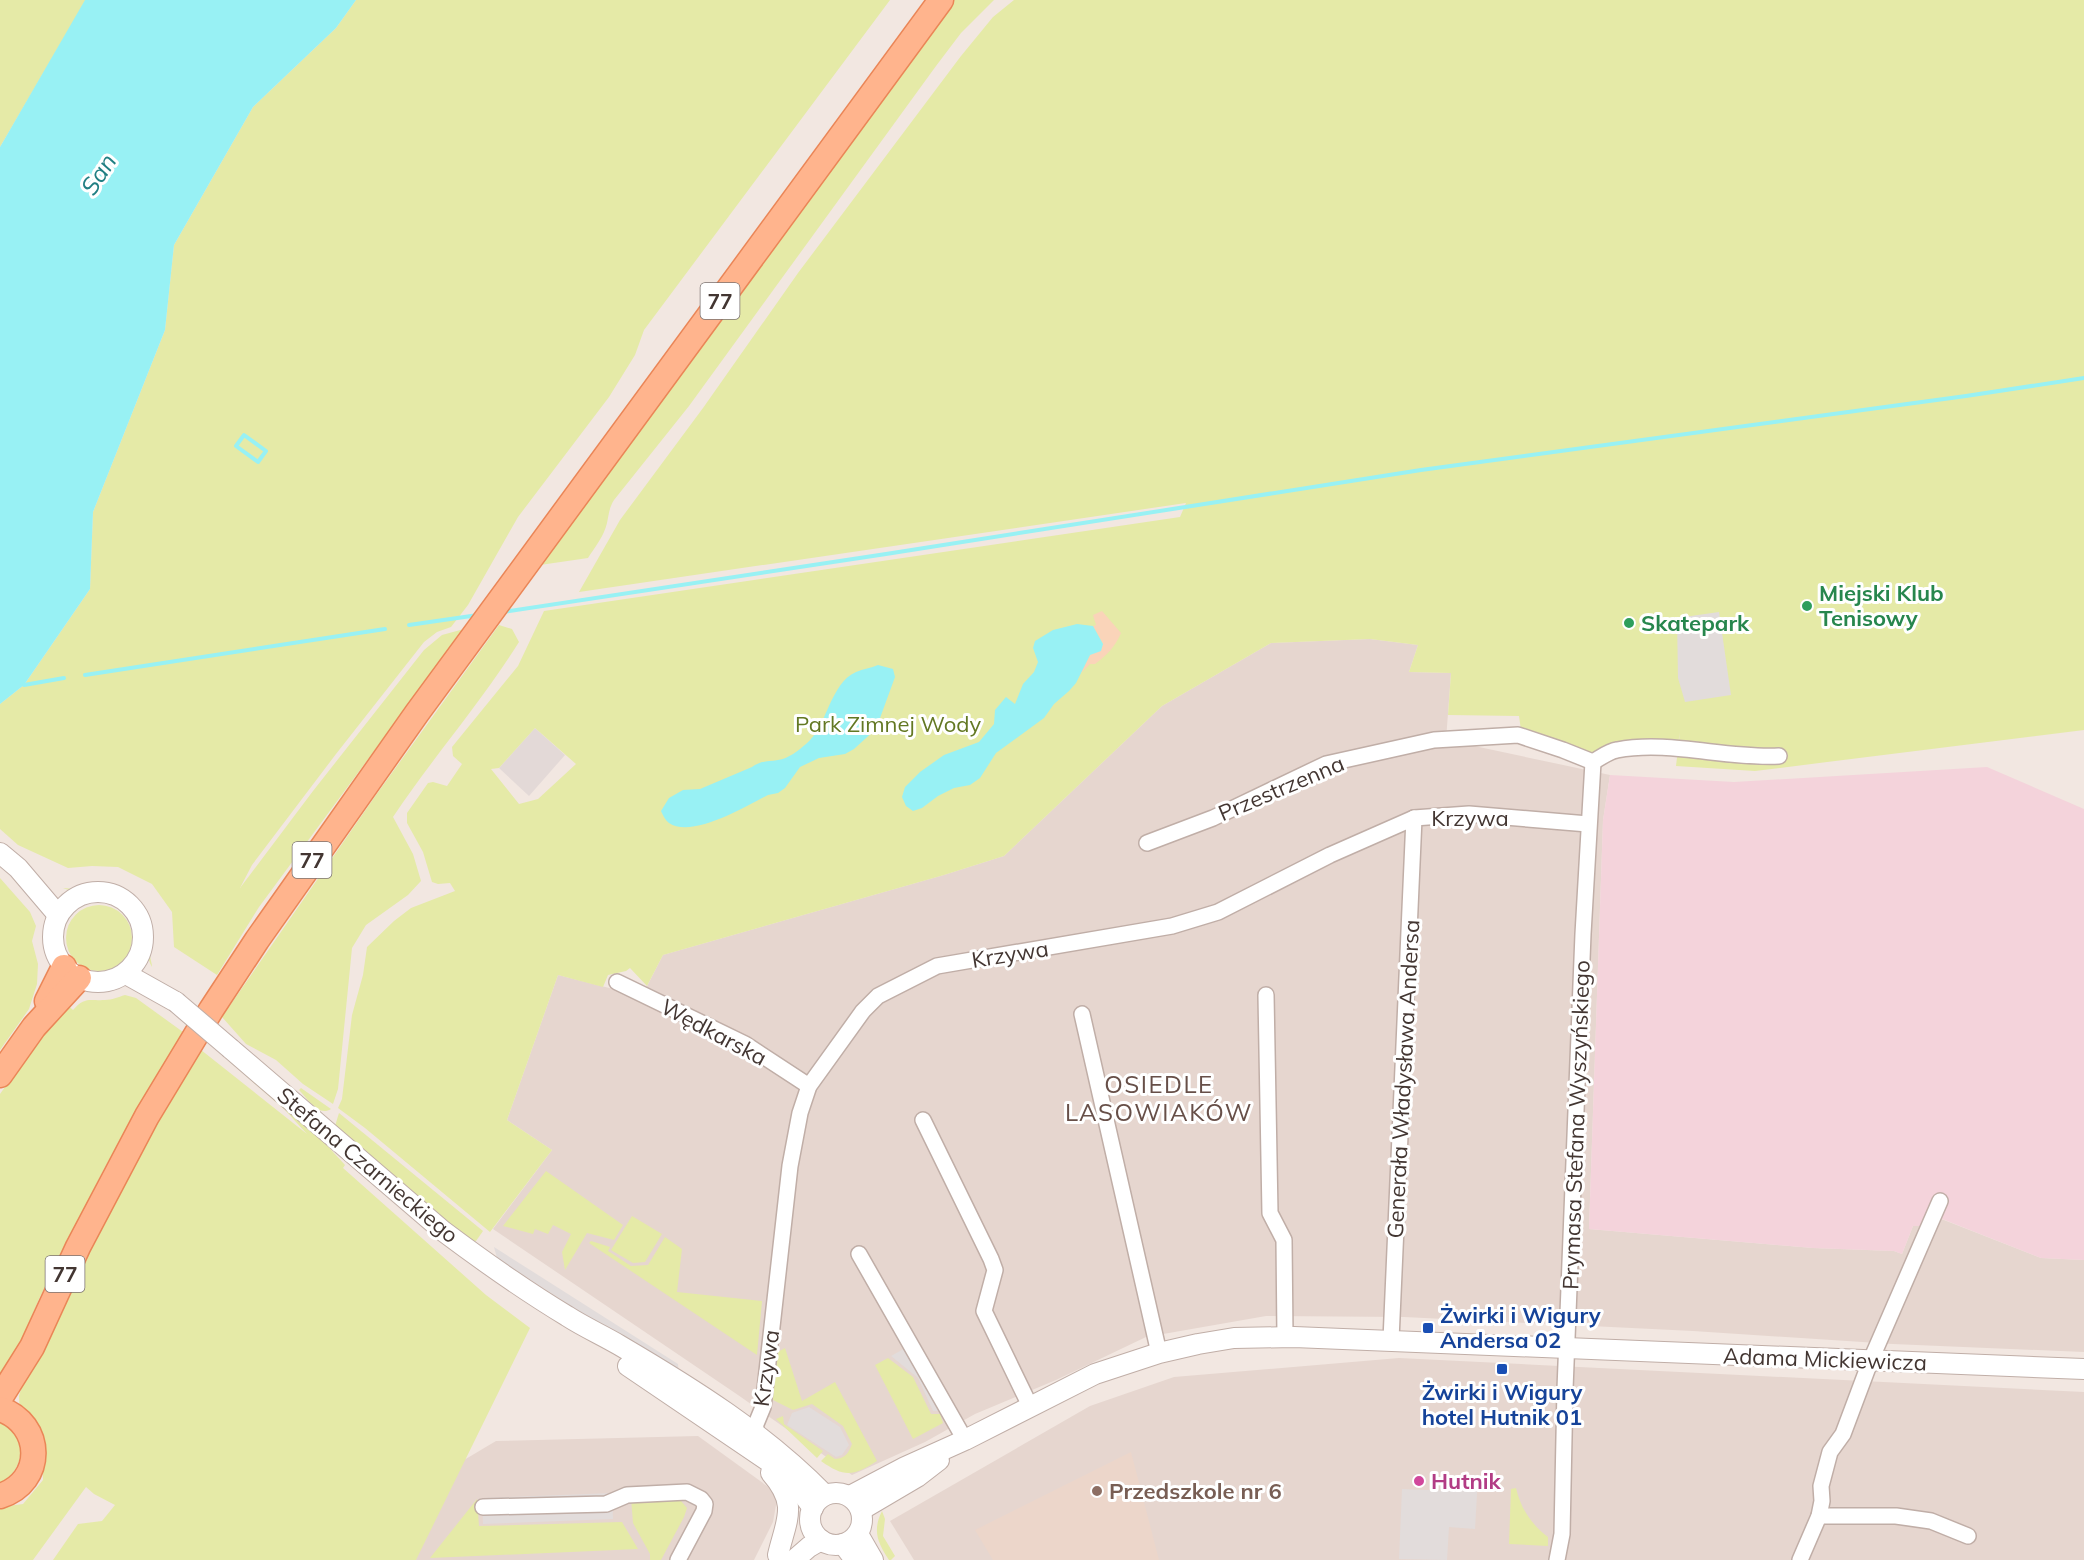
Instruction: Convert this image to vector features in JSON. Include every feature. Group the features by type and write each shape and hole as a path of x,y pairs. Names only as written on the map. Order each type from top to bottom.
{"main road":[{"name":"77","path":"0,1496 11,1492 21,1484 32,1464 34,1452 32,1441 24,1425 8,1413 32,1347 112,1180 201,1026 301,876 940,0"},
{"path":"0,1075 72,973"},
{"name":"77","path":"0,1398 32,1347"}],"street":[{"name":"Przestrzenna","path":"1147,843 1212,818 1326,764 1422,742 1518,735 1593,762"},
{"path":"1593,762 1616,750 1658,748 1754,757 1779,756"},
{"name":"Prymasa Stefana Wyszyńskiego","path":"1557,1560 1562,1534 1567,1348 1588,825 1593,762"},
{"name":"Krzywa","path":"755,1442 756,1424 763,1407 790,1166 800,1113 809,1086 863,1011 878,996 937,966 1172,926 1218,912 1330,855 1414,818 1469,814 1588,825"},
{"name":"Generała Władysława Andersa","path":"1391,1341 1414,818"},
{"path":"0,853 18,868 32,874 64,908"},
{"path":"100,891 115,894 128,902 138,915 143,929 143,945 132,966 115,980 103,982 91,982 72,973 57,956 53,942 53,929 64,908 84,894 100,891"},
{"name":"Stefana Czarnieckiego","path":"132,966 442,1231 488,1265 568,1317 620,1360 755,1442 816,1508"},
{"name":"Wędkarska","path":"617,982 745,1044 809,1086"},
{"path":"1266,995 1270,1213 1284,1240 1285,1336"},
{"path":"1082,1014 1159,1353"},
{"path":"923,1120 991,1259 995,1270 984,1311 1030,1406"},
{"path":"1800,1560 1819,1516 1822,1501 1821,1486 1830,1452 1843,1434 1870,1362 1940,1201"},
{"path":"859,1254 965,1440"},
{"name":"Adama Mickiewicza","path":"856,1503 917,1478 965,1440 1095,1374 1159,1353 1234,1338 1285,1336 2083,1370"},
{"path":"755,1442 788,1500 790,1511 783,1558"},
{"path":"483,1508 606,1504 627,1495 687,1492 700,1498 705,1504 704,1511 678,1560"},
{"path":"783,1558 816,1508 842,1493 856,1503 862,1527 852,1546"},
{"path":"816,1508 816,1535 821,1540 828,1544 852,1546 873,1560"},
{"path":"1819,1516 1896,1516 1931,1521 1968,1536"},
{"path":"783,1558 821,1540"}],"shaded area":[{"path":"1719,612 1731,695 1685,702 1678,678 1677,618"},
{"path":"1370,639 1418,645 1409,672 1451,673 1446,740 1610,775 1603,820 1589,1229 1813,1248 1894,1251 1902,1254 1913,1226 1926,1213 2041,1258 2084,1260 2084,1352 1893,1344 1693,1331 1404,1317 1266,1316 1146,1337 1056,1380 975,1414 925,1442 852,1475 493,1229 552,1150 507,1120 558,975 621,991 640,1000 663,955 1004,856 1162,706 1271,643"},
{"path":"535,728 565,755 529,796 499,768"},
{"path":"1987,767 2084,809 2084,1260 2041,1258 1927,1213 1920,1226 1913,1226 1902,1254 1894,1251 1813,1248 1589,1229 1603,820 1610,775 1734,782"},
{"path":"494,1247 678,1364 679,1376 497,1258"},
{"path":"907,1347 944,1411 933,1411 918,1378 891,1356"},
{"path":"1399,1358 2084,1392 2084,1560 914,1560 890,1521 1090,1406 1174,1377"},
{"path":"809,1407 840,1427 849,1445 842,1455 836,1457 787,1425 792,1413"},
{"path":"698,1436 778,1494 773,1522 754,1560 411,1560 464,1460 496,1441"},
{"name":"Przedszkole nr 6","path":"1131,1452 1159,1560 993,1560 975,1530"},
{"path":"1454,1476 1478,1477 1475,1529 1449,1527 1447,1560 1399,1559 1402,1489 1453,1491"},
{"path":"612,1493 613,1519 483,1524 482,1498"}],"green space":[{"path":"0,0 86,0 0,147"},
{"path":"356,0 890,0 644,330 635,355 609,397 518,517 468,605 451,627 437,632 424,642 252,865 240,888 424,650 442,635 464,629 259,907 217,975 174,947 172,912 152,884 118,867 68,868 18,845 0,829 0,704 24,685 90,589 93,512 165,330 174,245 253,107 336,28"},
{"path":"953,0 994,0 961,33 689,406 614,500 604,532 588,558 540,565"},
{"name":"Park Zimnej Wody","path":"1014,0 2084,0 2084,730 1755,771 1676,766 1680,732 1677,750 1616,750 1593,762 1522,737 1519,716 1448,715 1451,673 1409,672 1418,645 1370,639 1271,643 1162,706 1004,856 663,955 647,986 630,968 608,975 603,987 558,975 507,1120 552,1150 490,1232 338,1108 342,1099 352,1015 363,975 367,947 411,908 455,891 450,883 432,882 423,852 407,823 407,813 428,783 447,786 462,764 453,756 452,747 518,666 544,611 1180,517 1186,503 579,592 620,520 703,408 798,273 961,56 993,17","holes":["535,728 576,764 538,799 519,804 491,769 499,768"]},
{"path":"499,625 512,629 519,642 489,687 393,817 413,854 421,881 408,895 366,925 352,948 338,1089 333,1104 303,1084 276,1060 246,1044 222,1017 376,795"},
{"path":"0,878 30,912 36,926 32,941 38,964 37,984 29,1009 0,1050"},
{"path":"95,884 115,886 124,890 139,903 145,911 152,930 150,954 152,967 148,953 149,928 144,911 137,902 121,891 109,887 96,886 73,890 63,888 75,889"},
{"path":"99,905 111,908 122,915 129,926 132,938 129,950 122,961 111,968 99,971 87,968 76,961 69,950 66,938 69,926 76,915 87,908"},
{"path":"125,995 136,998 183,1032 105,1167 39,1299 0,1391 0,1094 65,1003 73,1010 84,1001 110,1000"},
{"path":"191,1042 307,1134 285,1110 230,1062 231,1060 312,1129 345,1165 343,1168 486,1295 530,1328 416,1560 53,1560 78,1524 102,1521 115,1505 86,1487 33,1560 0,1560 0,1507 23,1504 43,1480 42,1458 20,1421 19,1396 24,1379"},
{"path":"301,1088 331,1109 322,1111 318,1109 299,1090"},
{"path":"339,1113 483,1231 476,1241 472,1243 335,1126"},
{"path":"546,1171 623,1225 614,1240 587,1233 565,1270 562,1252 571,1234 553,1225 548,1234 535,1229 533,1234 503,1226"},
{"path":"632,1216 662,1234 645,1262 633,1263 611,1250"},
{"path":"665,1237 682,1249 677,1292 762,1301 757,1355 589,1243 591,1241 610,1247 608,1251 631,1266 648,1265"},
{"path":"785,1348 802,1401 835,1382 877,1461 862,1470 849,1473 837,1470 821,1461 828,1454 835,1459 841,1458 848,1453 852,1444 843,1426 812,1404 793,1410 773,1400 774,1354"},
{"path":"888,1358 913,1377 931,1414 940,1414 943,1423 913,1439 875,1365"},
{"path":"783,1416 784,1424 823,1451 817,1458 776,1419"},
{"path":"0,1422 15,1435 20,1452 15,1470 0,1483"},
{"path":"1516,1488 1528,1516 1548,1537 1548,1546 1509,1544 1511,1489"},
{"path":"670,1497 681,1501 687,1508 661,1560 650,1560 650,1554 633,1523 631,1498"},
{"path":"477,1499 479,1526 622,1522 638,1549 430,1558"},
{"path":"882,1511 885,1519 883,1536 895,1556 891,1560 885,1554 878,1537 877,1525"}],"sand":[{"path":"1102,611 1121,633 1107,654 1095,664 1090,664 1081,673 1090,655 1103,644 1093,626 1096,625 1093,615"}],"water":[{"name":"San","path":"85,0 356,0 336,28 253,107 174,245 165,330 93,512 90,589 24,685 0,704 0,147"},
{"path":"1077,624 1093,626 1103,644 1101,651 1090,655 1076,683 1054,704 1044,718 996,753 980,778 970,785 954,788 913,811 906,806 902,797 905,787 920,772 944,755 979,742 994,724 995,710 1006,697 1015,704 1023,684 1034,672 1038,662 1033,648 1035,641 1053,630"},
{"path":"878,665 893,669 895,677 876,729 854,749 845,754 819,758 800,767 785,788 778,793 768,795 719,819 691,827 679,827 665,819 661,811 669,798 683,790 700,789 759,763 782,759 797,751 813,736 834,695 847,678 856,672"}],"waterway":[{"path":"503,612 1421,470 2084,378"},
{"path":"244,435 266,451 258,462 236,446 244,435"},
{"path":"409,625 478,615"},
{"path":"85,675 385,629"},
{"path":"24,685 64,678"}],"place":[{"name":"Miejski Klub Tenisowy","path":"1807,606"},
{"name":"Skatepark","path":"1629,623"},
{"name":"Żwirki i Wigury Andersa 02","path":"1428,1328"},
{"name":"Żwirki i Wigury hotel Hutnik 01","path":"1502,1369"},
{"name":"Hutnik","path":"1419,1481"},
{"name":"Przedszkole nr 6","path":"1097,1491"}],"district":[{"name":"OSIEDLE LASOWIAKÓW","path":"1159,1098"}]}
